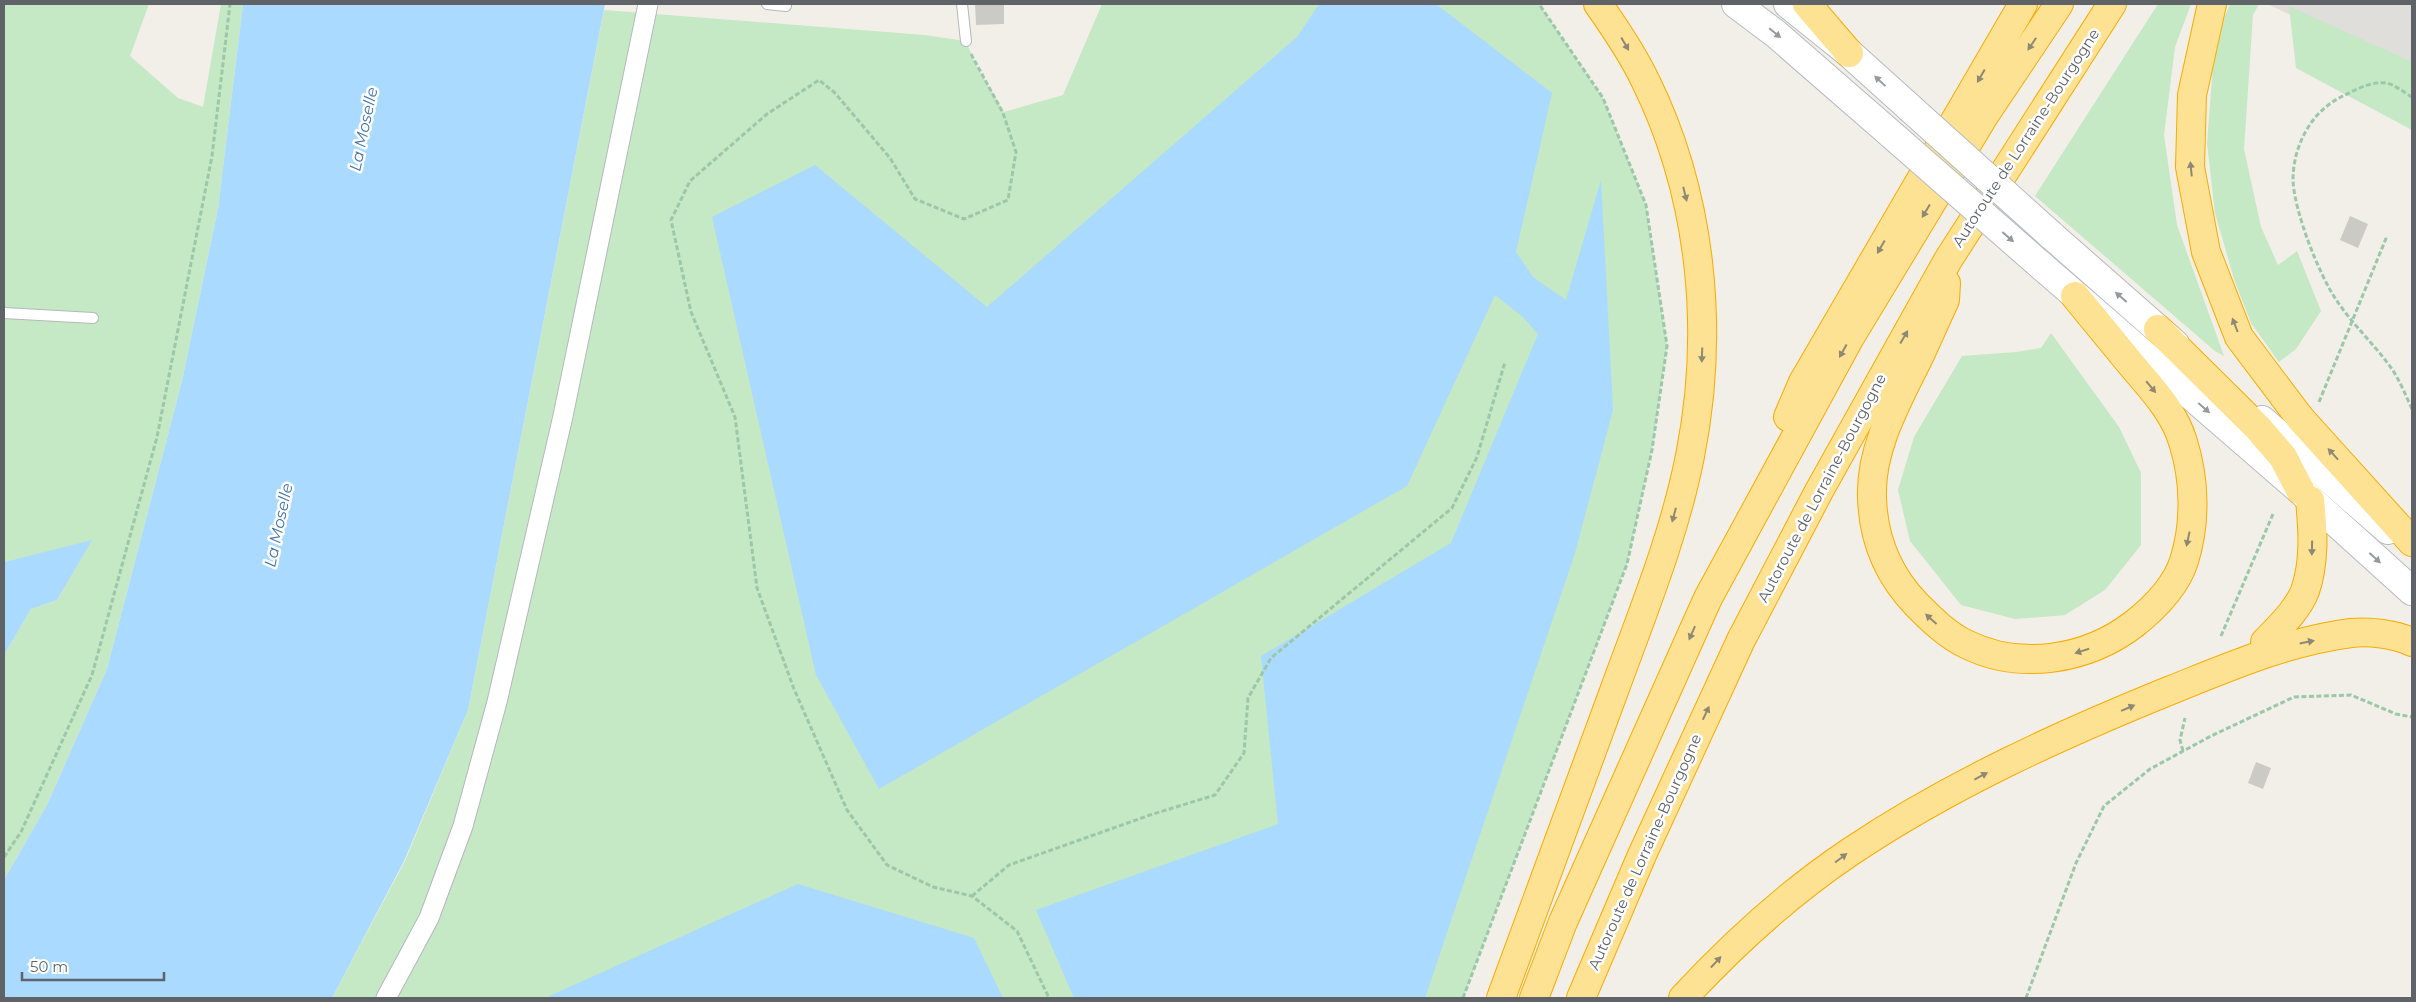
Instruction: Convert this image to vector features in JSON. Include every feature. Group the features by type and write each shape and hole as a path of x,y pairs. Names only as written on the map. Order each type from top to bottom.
{"highway":[{"path":"1500,998 1665,551 1690,456 1701,380 1703,317 1696,245 1685,192 1667,134 1645,81 1619,34 1598,4"},
{"path":"1807,4 1849,53"},
{"path":"1534,998 1563,922 1803,382 2023,4"},
{"path":"1708,598 1849,339 1984,116 2059,4"},
{"name":"Autoroute de Lorraine-Bourgogne","path":"1581,998 1646,846 1741,640 1869,399 1948,260 2112,4"},
{"path":"2212,4 2192,95 2190,167 2206,252 2239,337 2300,418 2412,542"},
{"path":"1948,260 1945,300 1893,410 1874,462 1871,495 1874,527 1884,560 1902,589 1932,620 1965,644 1997,655 2032,660 2064,657 2095,648 2124,632 2150,612 2169,587 2183,563 2192,521 2192,480 2183,440 2164,404 2075,296"},
{"path":"2158,329 2258,428 2283,457 2305,495 2312,556 2304,592 2289,617 2265,642"},
{"path":"1683,998 1723,956 1800,890 1848,853 1904,817 1989,772 2129,707 2243,661 2298,644 2352,633 2398,636 2412,642"}],"main road":[{"path":"1736,4 1776,34 2305,495 2412,591"},
{"path":"1788,4 1849,53 2051,235 2412,550"}],"street":[{"path":"386,998 429,918 463,826 496,702 563,416 648,4"}],"lane":[{"path":"767,4 786,6 786,4"},
{"path":"962,4 966,41"},
{"path":"4,313 93,318"}],"path":[{"path":"4,857 21,832 92,675 157,436 212,156 230,4"},
{"path":"1464,998 1627,564 1652,450 1667,346 1646,205 1603,98 1539,4"},
{"path":"966,41 976,65 1004,112 1016,152 1008,200 964,219 915,199 890,158 835,92 819,80 767,114 690,180 671,220 691,312 735,417 757,588 794,689 848,810 887,865 933,886 972,896 1017,931 1049,998"},
{"path":"2412,97 2386,82 2363,87 2336,100 2320,113 2305,131 2298,149 2293,180 2314,257 2336,300 2393,370 2412,410"},
{"path":"2320,402 2387,236"},
{"path":"972,896 1009,864 1150,815 1215,795 1244,753 1248,698 1270,658 1452,508 1477,457 1505,362"},
{"path":"2220,636 2273,514"},
{"path":"2026,998 2076,863 2104,806 2150,769 2294,697 2351,695 2396,714 2412,717"},
{"path":"2183,752 2180,740 2185,718"}],"shaded area":[{"path":"2267,4 2412,4 2412,72"}],"green space":[{"path":"4,4 149,4 130,56 178,98 203,107 221,4 243,4 218,209 182,381 107,669 47,805 4,880 4,655 31,609 57,600 91,541 4,562"},
{"path":"1102,4 1539,4 1603,98 1646,205 1667,346 1652,450 1627,564 1463,998 332,998 405,861 468,710 604,10 924,35 966,41 976,65 1004,112 1063,95"},
{"path":"2158,4 2191,4 2175,47 2164,135 2177,225 2224,356 2215,351 2035,196"},
{"path":"2230,4 2259,4 2253,15 2244,149 2261,227 2278,265 2297,251 2321,311 2296,349 2279,362 2251,323 2234,279 2215,213 2207,143 2213,66 2225,16"},
{"path":"2289,6 2412,62 2412,130 2296,68"},
{"path":"2051,333 2119,427 2141,473 2141,545 2105,590 2065,615 2015,619 1961,605 1910,541 1898,490 1914,437 1962,356 2041,348"}],"water":[{"name":"La Moselle","path":"243,4 605,4 468,710 404,861 332,998 4,998 4,880 47,805 107,669 182,381 218,209"},
{"path":"1319,4 1436,4 1552,93 1516,252 1533,277 1566,300 1601,180 1613,410 1575,553 1425,998 1074,998 1036,910 1278,824 1261,656 1451,543 1538,334 1523,317 1495,295 1407,486 879,789 816,675 712,217 815,165 987,307 1297,37"},
{"path":"92,540 57,600 31,609 4,655 4,562"},
{"path":"798,884 974,938 1003,998 545,998"}],"building":[{"path":"975,4 1004,4 1004,24 976,25"},
{"path":"2350,216 2368,224 2358,248 2340,240"},
{"path":"2256,762 2271,768 2263,789 2248,783"}]}
